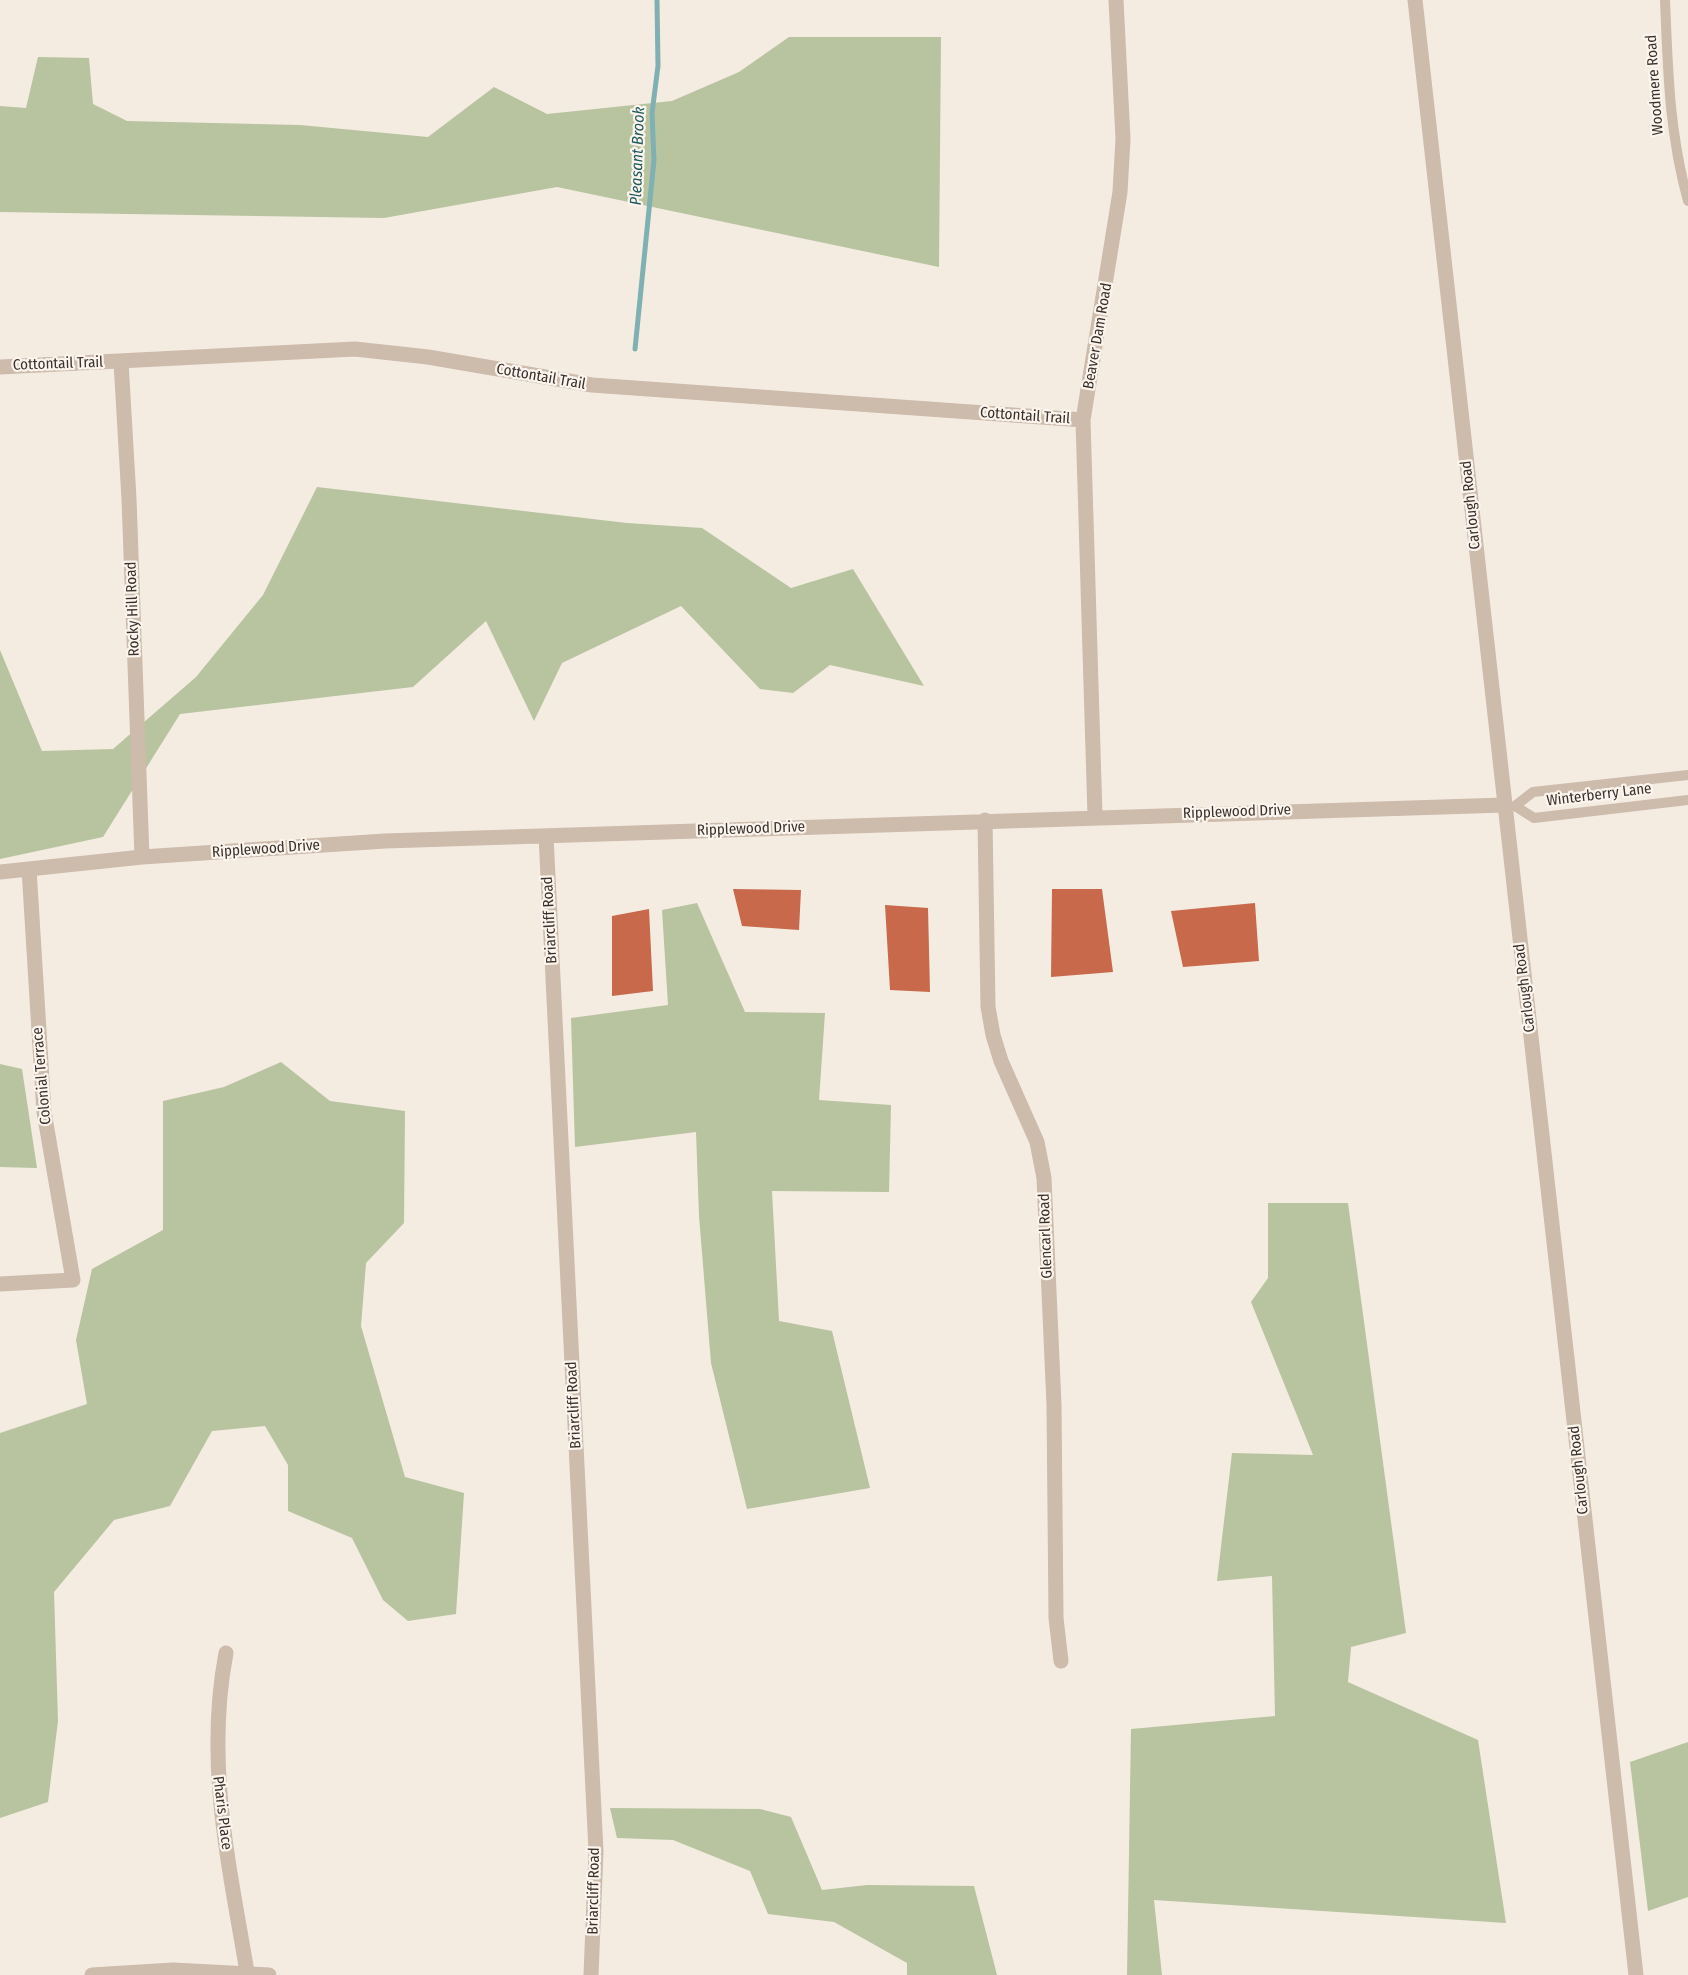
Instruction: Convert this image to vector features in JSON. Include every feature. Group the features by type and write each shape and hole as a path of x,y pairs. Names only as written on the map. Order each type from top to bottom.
{"street":[{"name":"Beaver Dam Road","path":"1095,816 1083,420 1120,192 1123,139 1116,0"},
{"name":"Carlough Road","path":"1415,0 1510,806 1636,1975"},
{"name":"Cottontail Trail","path":"0,367 355,349 428,357 592,385 1083,420"},
{"name":"Rocky Hill Road","path":"121,362 129,499 142,857"},
{"name":"Ripplewood Drive","path":"0,872 142,857 386,841 1095,816 1510,806"},
{"name":"Glencarl Road","path":"985,820 989,1017 1001,1061 1037,1142 1044,1178 1054,1405 1056,1618 1061,1661"},
{"name":"Briarcliff Road","path":"546,836 596,1851 591,1975"},
{"name":"Colonial Terrace","path":"0,1284 74,1280 44,1112 29,869"},
{"name":"Pharis Place","path":"226,1653 218,1712 217,1772 219,1802 247,1972"},
{"path":"92,1975 173,1970 247,1972 269,1975"}],"lane":[{"name":"Woodmere Road","path":"1665,0 1669,105 1678,166 1688,201"},
{"name":"Winterberry Lane","path":"1510,806 1533,792 1688,775"},
{"name":"Winterberry Lane","path":"1510,806 1534,818 1688,800"}],"green space":[{"path":"789,37 941,37 939,267 557,187 384,218 0,212 0,106 26,108 38,57 89,58 93,104 127,121 300,125 428,137 494,87 547,114 672,101 739,72"},
{"path":"317,487 627,523 702,528 791,588 853,569 924,686 830,665 793,693 760,689 681,606 562,663 534,721 486,621 413,687 180,714 103,837 0,859 0,650 42,751 113,749 196,677 263,595"},
{"path":"697,903 745,1012 825,1013 819,1100 891,1105 889,1192 772,1191 779,1321 832,1331 870,1488 747,1509 711,1363 699,1216 696,1132 575,1147 571,1018 668,1005 662,910"},
{"path":"281,1062 330,1101 405,1111 404,1223 366,1263 361,1326 405,1477 464,1493 456,1614 408,1621 383,1600 352,1538 288,1511 288,1465 265,1426 212,1431 170,1506 114,1520 54,1592 58,1721 48,1802 0,1818 0,1433 87,1404 76,1340 92,1269 163,1230 163,1101 224,1087"},
{"path":"0,1064 22,1069 37,1168 0,1167"},
{"path":"1268,1203 1348,1203 1406,1633 1351,1647 1348,1682 1478,1740 1506,1923 1154,1900 1162,1975 1127,1975 1131,1729 1275,1716 1272,1576 1217,1581 1232,1453 1313,1455 1251,1302 1268,1278"},
{"path":"1688,1742 1688,1897 1648,1911 1630,1762"},
{"path":"610,1808 760,1809 791,1817 822,1890 867,1885 974,1886 997,1975 907,1975 907,1963 834,1922 768,1914 750,1871 673,1840 617,1838"}],"building":[{"path":"733,889 801,890 799,930 742,926"},
{"path":"1052,889 1102,889 1113,972 1051,977"},
{"path":"1255,903 1259,961 1183,967 1171,911"},
{"path":"885,905 928,908 930,992 890,990"},
{"path":"649,909 653,991 612,996 612,916"}],"waterway":[{"name":"Pleasant Brook","path":"635,349 654,160 652,113 658,66 657,0"}]}
